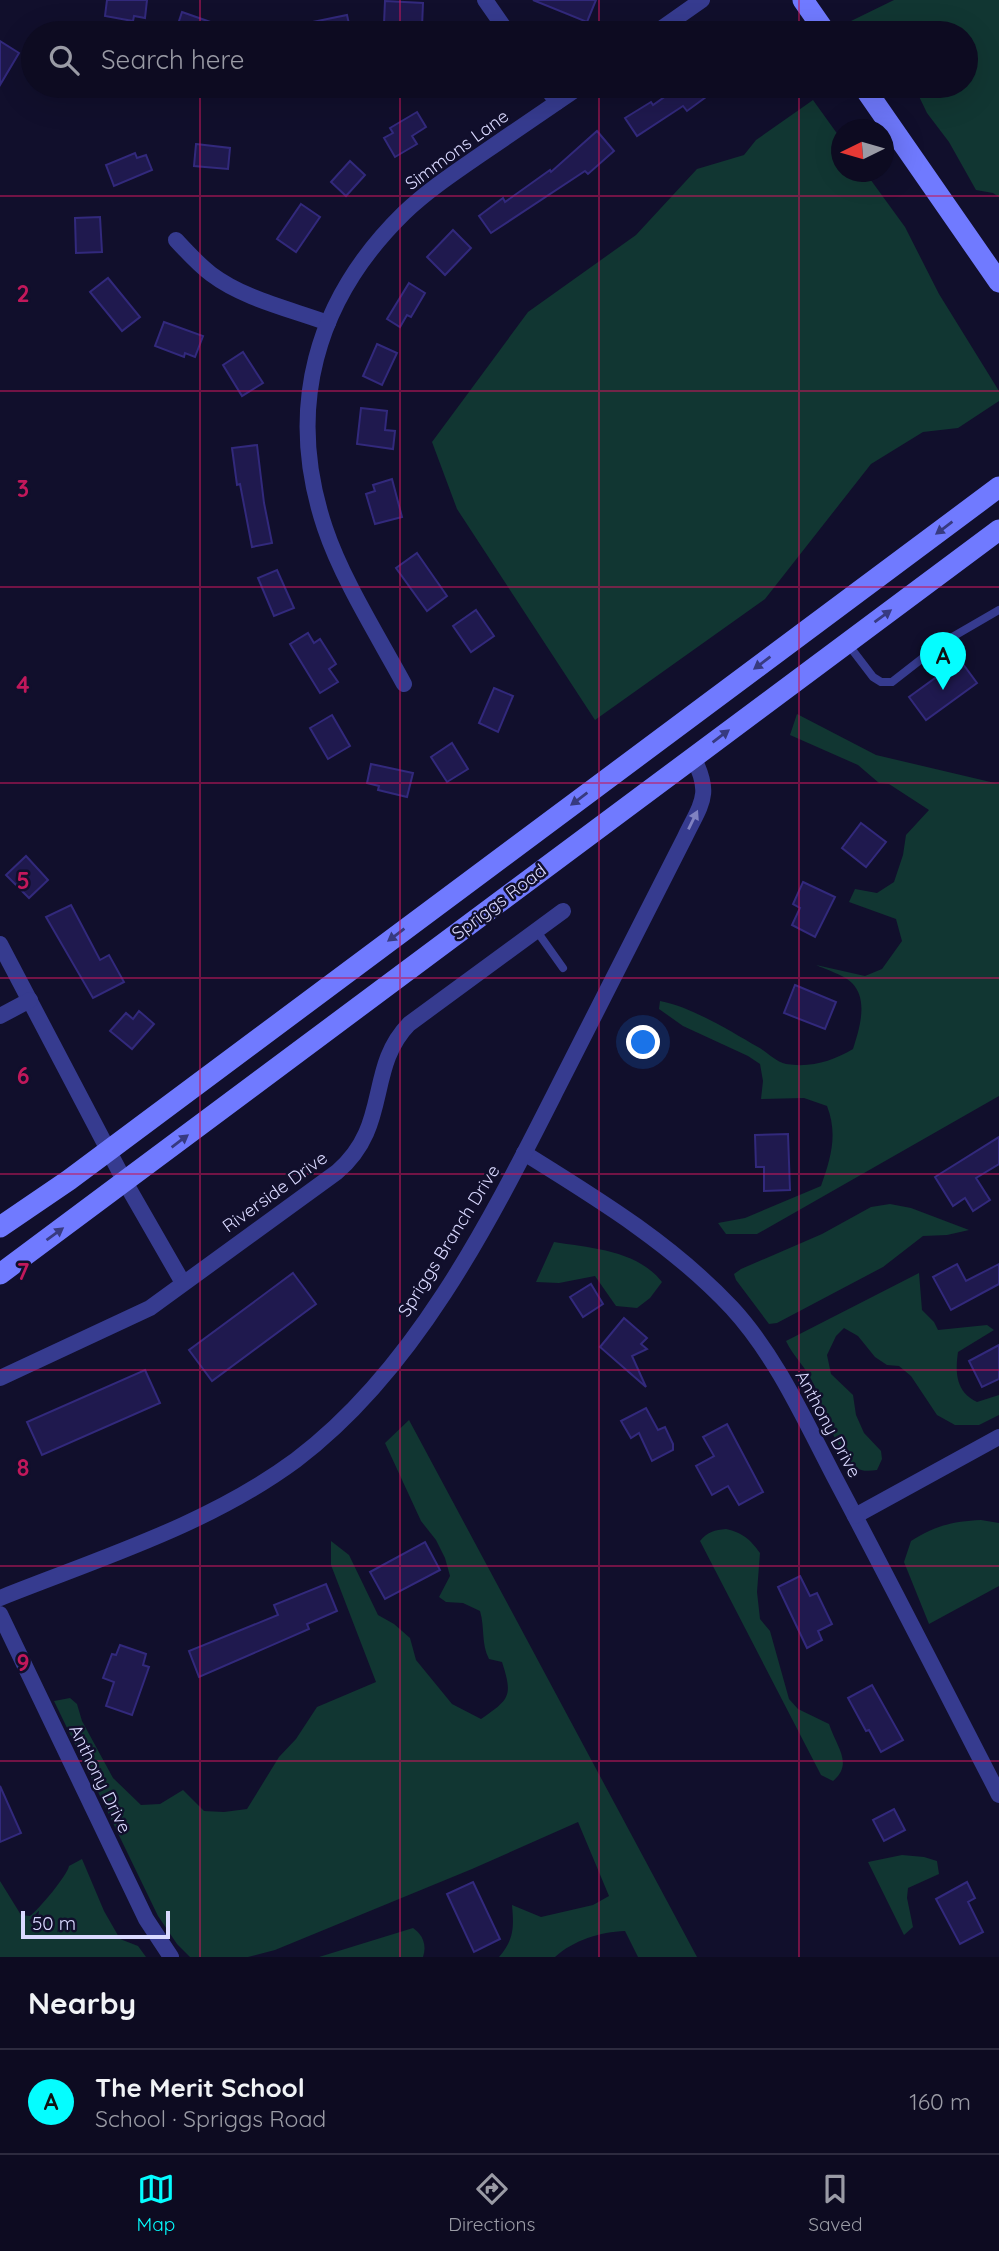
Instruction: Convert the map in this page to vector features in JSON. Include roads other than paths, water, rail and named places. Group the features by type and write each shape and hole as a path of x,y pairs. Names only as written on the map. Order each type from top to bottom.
{"main road":[{"path":"803,0 818,21"},
{"path":"871,98 999,282"},
{"name":"Spriggs Road","path":"0,1227 999,487"},
{"name":"Spriggs Road","path":"0,1275 999,530"}],"street":[{"path":"485,0 500,21"},
{"path":"672,21 702,0"},
{"path":"554,98 557,102"},
{"name":"Simmons Lane","path":"404,684 335,555 313,489 307,455 306,419 309,384 317,350 348,283 372,250 404,214 435,187 563,98"},
{"path":"176,240 213,275 235,289 328,323"},
{"name":"Spriggs Branch Drive","path":"0,1598 145,1541 212,1511 258,1486 297,1459 333,1429 360,1402 399,1355 470,1252 524,1153 702,801 704,781 693,757"},
{"name":"Riverside Drive","path":"0,1378 141,1312 346,1164 369,1129 385,1064 401,1032 563,911"},
{"path":"0,944 107,1149 183,1283"},
{"path":"0,1016 30,1000"},
{"name":"Anthony Drive","path":"524,1153 664,1245 733,1309 762,1346 855,1516 999,1795"},
{"path":"855,1516 999,1437"},
{"name":"Anthony Drive","path":"0,1614 146,1919 172,1957"}],"lane":[{"path":"846,642 873,677 881,682 892,682 942,643 999,610"},
{"path":"536,930 563,968"}],"place":[{"name":"The Merit School","path":"943,690"}]}
